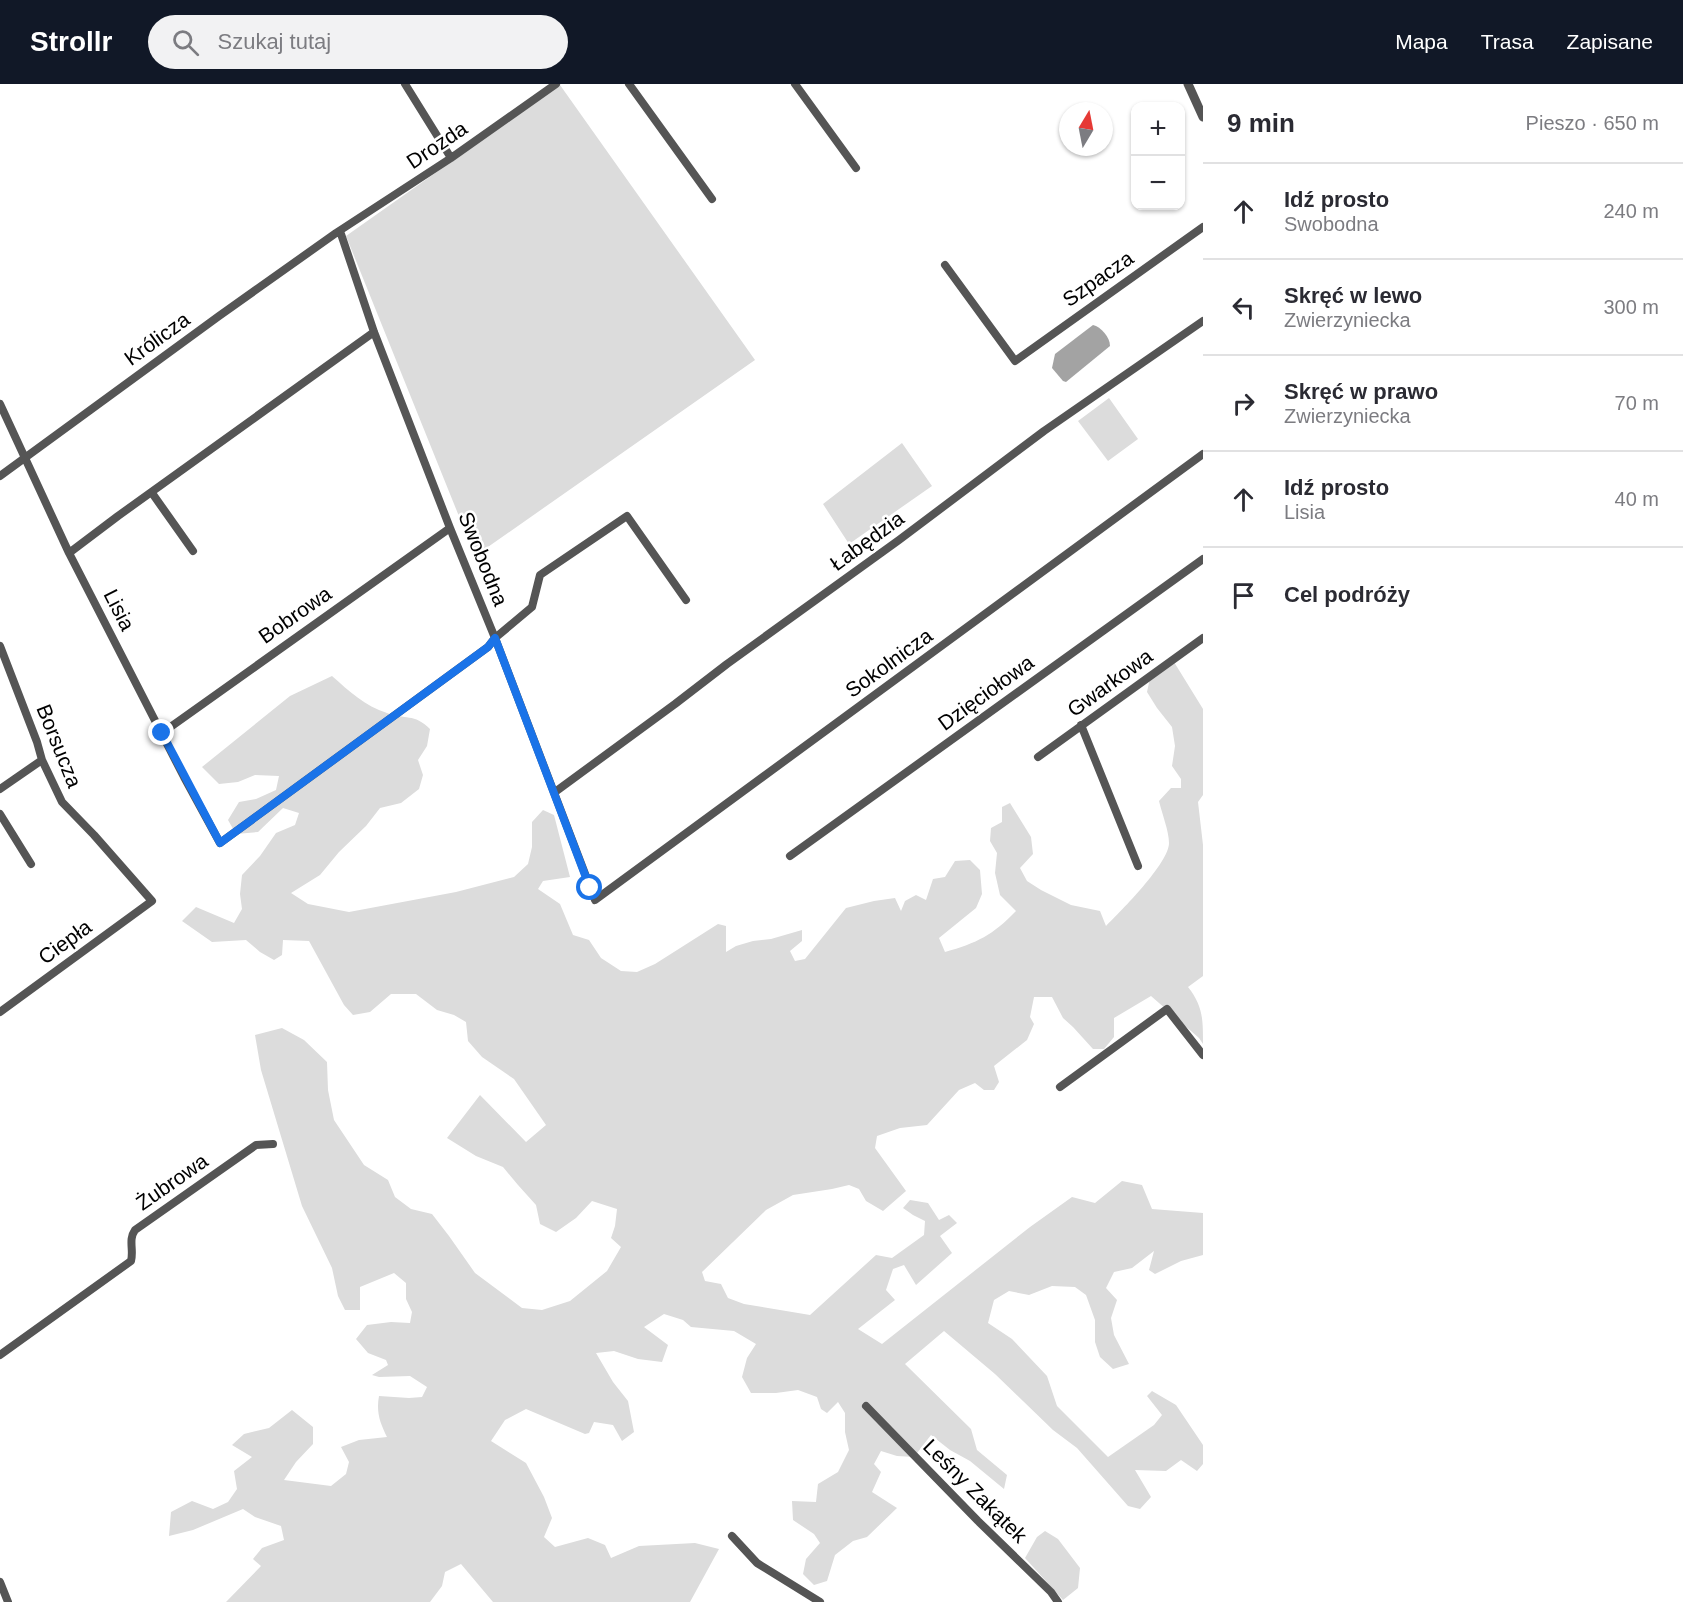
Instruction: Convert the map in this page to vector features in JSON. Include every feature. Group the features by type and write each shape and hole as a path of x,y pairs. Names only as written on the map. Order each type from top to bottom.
{"street":[{"path":"405,84 452,158"},
{"name":"Drozda","path":"338,232 452,158 556,84"},
{"path":"629,84 712,199"},
{"path":"795,84 856,168"},
{"path":"1188,84 1203,117"},
{"name":"Szpacza","path":"945,265 1015,361 1203,227"},
{"name":"Swobodna","path":"338,232 374,332 555,792 595,900"},
{"name":"Królicza","path":"0,476 338,232"},
{"name":"Łabędzia","path":"555,792 1044,431 1203,321"},
{"path":"69,553 374,332"},
{"name":"Lisia","path":"0,404 69,553 220,843 488,647 495,638"},
{"name":"Sokolnicza","path":"595,900 1203,454"},
{"path":"152,493 193,551"},
{"path":"495,638 532,607 540,575 627,516 686,600"},
{"name":"Bobrowa","path":"162,733 450,528"},
{"name":"Dzięciołowa","path":"790,856 1203,559"},
{"name":"Gwarkowa","path":"1038,757 1203,638"},
{"name":"Borsucza","path":"0,646 42,760 62,802 152,901"},
{"path":"1081,725 1138,866"},
{"path":"0,789 42,760"},
{"path":"0,814 31,864"},
{"name":"Ciepła","path":"0,1012 152,901"},
{"path":"1060,1087 1167,1009 1203,1055"},
{"name":"Żubrowa","path":"0,1355 131,1261 131,1236 135,1230 256,1145 273,1143"},
{"name":"Leśny Zakątek","path":"866,1406 1051,1592 1058,1602"},
{"path":"732,1536 757,1563 820,1602"},
{"path":"0,1582 8,1602"}],"shaded area":[{"path":"560,85 755,360 475,556 346,236"},
{"path":"1093,325 1104,333 1110,346 1066,382 1063,381 1052,368 1055,354"},
{"path":"1109,398 1138,439 1108,461 1078,421"},
{"path":"902,443 932,486 849,544 823,504"},
{"path":"1174,662 1203,709 1203,795 1198,802 1203,845 1203,976 1188,987 1197,1000 1201,1013 1203,1044 1151,996 1114,1018 1114,1037 1104,1049 1093,1049 1063,1018 1052,997 1034,997 1030,1017 1034,1024 1027,1040 994,1066 999,1082 994,1090 984,1090 975,1083 959,1090 927,1125 900,1128 877,1136 875,1148 906,1191 883,1211 866,1201 859,1189 849,1185 793,1195 766,1210 702,1272 705,1281 721,1284 728,1298 744,1304 810,1315 876,1255 892,1258 924,1235 925,1221 903,1208 910,1200 928,1203 939,1220 949,1215 957,1223 940,1236 952,1253 916,1285 904,1265 893,1269 886,1290 895,1300 858,1329 882,1344 1030,1227 1072,1197 1095,1203 1122,1181 1142,1185 1152,1209 1203,1213 1203,1255 1181,1261 1155,1274 1149,1270 1154,1251 1132,1268 1114,1272 1106,1288 1117,1300 1111,1318 1114,1335 1129,1364 1113,1369 1100,1357 1095,1342 1095,1320 1086,1295 1075,1287 1052,1286 1029,1295 1009,1291 994,1300 988,1323 1012,1339 1047,1376 1057,1406 1108,1457 1154,1425 1162,1415 1147,1396 1152,1391 1176,1405 1203,1445 1203,1464 1197,1471 1181,1460 1166,1471 1135,1470 1151,1497 1140,1509 1128,1506 1077,1448 1053,1430 995,1374 944,1331 905,1364 971,1429 977,1450 1007,1475 1004,1489 970,1461 950,1450 931,1435 914,1457 897,1456 881,1451 874,1464 881,1472 872,1492 897,1508 867,1537 853,1541 835,1555 827,1581 814,1585 803,1574 806,1559 820,1543 814,1534 793,1520 792,1501 816,1502 818,1484 838,1472 849,1450 845,1432 845,1413 838,1402 827,1413 821,1409 817,1397 798,1390 751,1393 742,1377 747,1358 756,1344 734,1331 691,1327 683,1320 664,1314 644,1327 668,1345 662,1362 638,1359 614,1351 596,1353 613,1382 628,1401 634,1432 622,1441 613,1425 594,1422 589,1433 585,1434 526,1409 505,1420 491,1441 526,1463 552,1518 544,1537 555,1547 588,1538 605,1545 611,1558 639,1546 695,1543 719,1549 690,1602 493,1602 461,1564 445,1572 442,1586 430,1602 226,1602 261,1566 253,1559 262,1548 284,1540 281,1526 255,1517 243,1509 193,1530 169,1536 171,1512 192,1501 213,1509 228,1502 237,1489 234,1471 252,1457 232,1445 244,1434 269,1428 292,1410 313,1427 313,1444 296,1462 284,1480 331,1486 346,1474 349,1462 341,1447 359,1440 387,1437 379,1417 379,1396 422,1397 427,1387 410,1376 379,1377 372,1375 388,1365 386,1360 368,1353 356,1339 367,1325 391,1322 410,1323 412,1312 406,1299 406,1283 394,1273 360,1287 360,1310 345,1310 338,1296 332,1268 302,1206 261,1070 255,1035 282,1028 304,1040 327,1062 328,1090 334,1120 364,1165 388,1180 395,1197 411,1209 432,1214 475,1273 522,1308 542,1310 570,1301 607,1271 621,1247 611,1238 617,1209 592,1201 576,1218 556,1232 540,1224 536,1205 503,1167 476,1156 447,1138 480,1095 526,1142 546,1125 514,1079 482,1057 468,1041 466,1022 454,1015 437,1010 416,994 391,994 370,1012 353,1015 344,1005 309,941 283,940 282,955 274,960 246,940 212,942 182,921 196,907 234,923 242,909 240,894 242,875 260,856 276,833 295,825 299,813 283,808 258,832 236,834 228,820 239,802 256,799 276,790 279,776 255,775 238,782 219,784 202,767 290,696 332,676 358,698 379,710 414,719 430,729 427,746 418,760 423,775 419,789 401,803 380,808 320,875 291,893 308,904 349,912 456,892 514,877 528,864 532,847 532,822 543,810 554,815 570,877 543,881 538,889 560,904 573,935 589,940 601,958 621,971 637,972 655,964 718,924 726,926 726,952 753,941 771,939 802,930 802,941 790,951 795,961 805,959 846,908 895,898 901,911 905,901 916,895 926,900 933,879 945,877 955,861 970,860 980,870 982,894 976,908 939,938 945,952 984,937 1016,911 1000,895 995,873 997,853 990,841 991,828 1002,822 1002,807 1010,803 1031,837 1033,854 1020,868 1027,881 1071,905 1100,911 1106,926 1153,874 1167,852 1169,843 1159,801 1171,788 1181,788 1181,779 1172,766 1175,746 1172,727 1147,692 1150,678"},
{"path":"1045,1531 1058,1539 1080,1568 1078,1588 1063,1600 1025,1558 1037,1537"}],"route":[{"path":"162,733 220,843 488,647 495,638 590,888"}]}
